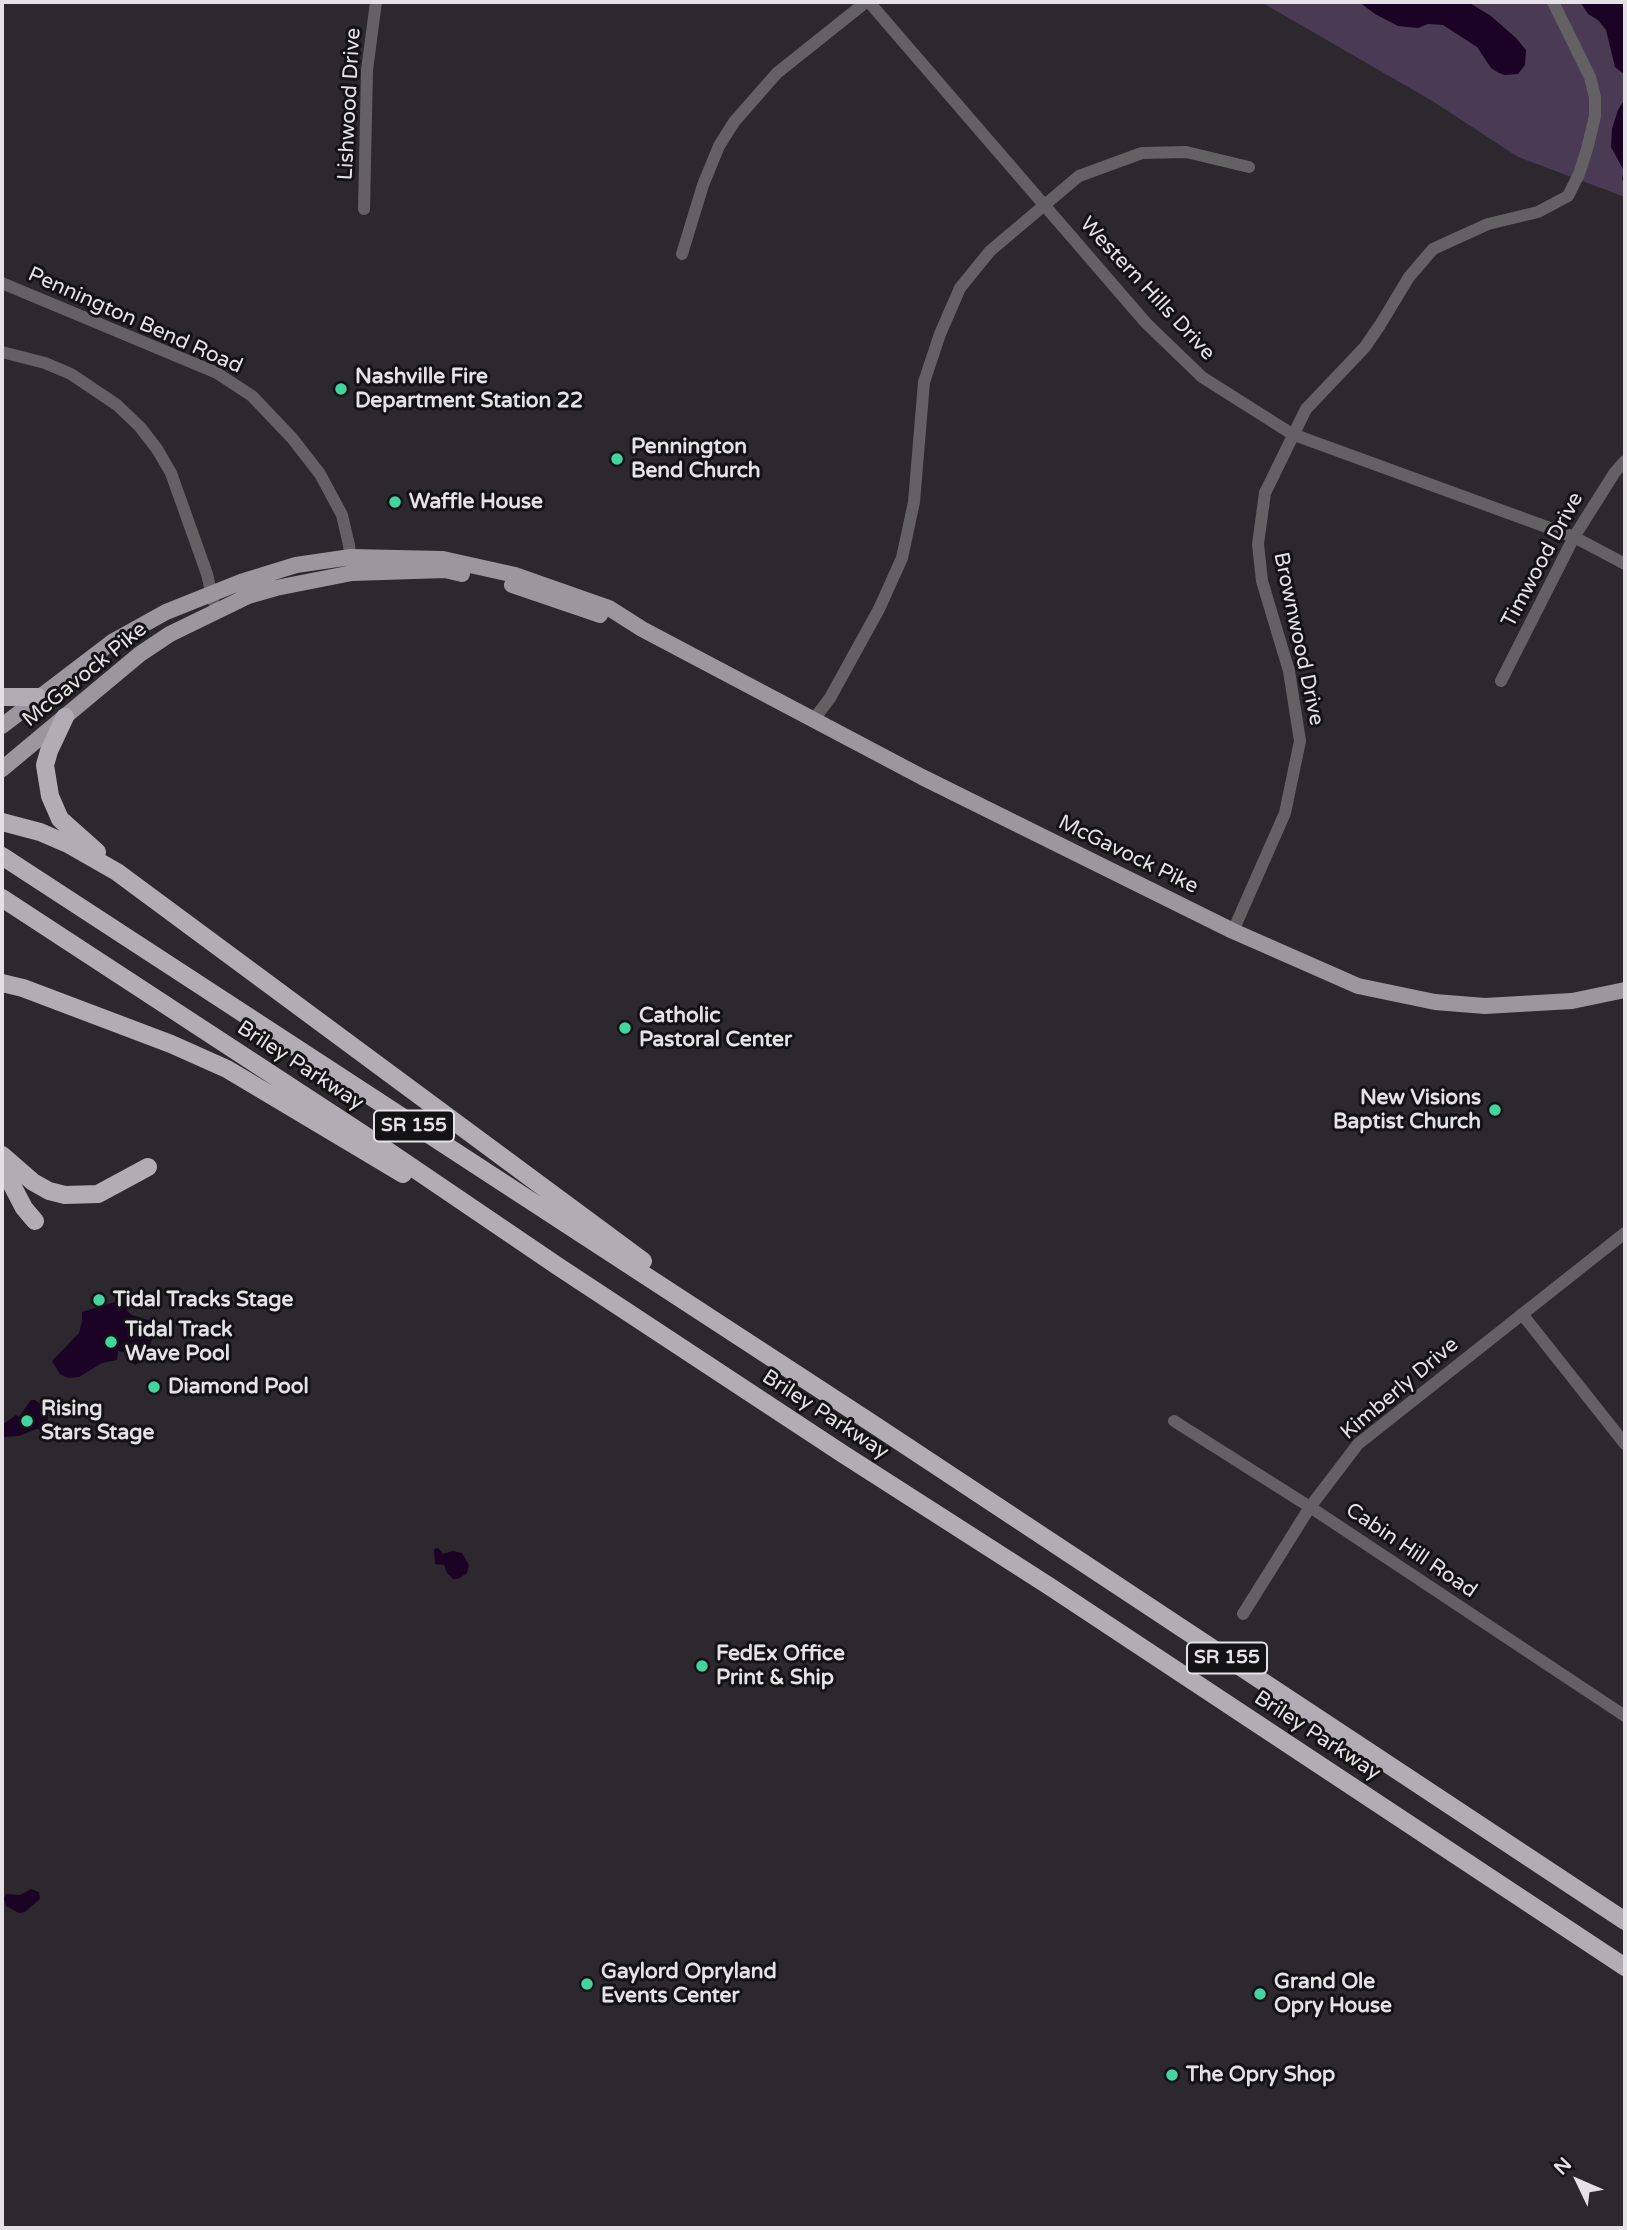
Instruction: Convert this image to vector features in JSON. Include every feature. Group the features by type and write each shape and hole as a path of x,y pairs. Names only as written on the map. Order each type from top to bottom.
{"highway":[{"path":"2,697 38,697"},
{"path":"65,717 45,765 50,796 60,819 117,872 568,1207 828,1395"},
{"path":"2,822 49,836 117,872"},
{"name":"Briley Parkway","path":"2,856 828,1395 1625,1921"},
{"name":"Briley Parkway","path":"2,898 1625,1967"},
{"path":"2,974 23,989"},
{"path":"2,983 171,1044 227,1069 559,1267"},
{"path":"2,1155 33,1182 49,1191 65,1195 98,1194 148,1167"},
{"path":"2,1166 24,1208 35,1222"}],"main road":[{"name":"McGavock Pike","path":"2,726 112,642 166,612 241,582 296,565 444,570 510,585 642,629 922,777 1233,930 1358,986 1435,1002 1485,1006 1572,1001 1625,990"},
{"name":"McGavock Pike","path":"2,769 141,654 170,634 248,596 351,565"}],"street":[{"name":"Lishwood Drive","path":"364,209 366,99 376,2"},
{"name":"Western Hills Drive","path":"868,2 1146,323 1202,377 1292,434 1574,537 1625,564"},
{"path":"682,254 707,175 719,146 734,122 777,73 868,2"},
{"name":"Brownwood Drive","path":"1233,930 1285,813 1300,741 1289,671 1262,581 1258,544 1265,493 1306,409 1365,347 1409,276 1433,249 1488,224 1538,212 1568,196 1587,149 1595,116 1595,97 1590,77 1553,2"},
{"path":"814,719 830,698 879,609 902,558 914,502 924,382 940,334 960,288 990,251 1079,176 1142,153 1186,152 1249,167"},
{"name":"Pennington Bend Road","path":"2,283 217,373 252,396 292,438 320,474 341,515 351,565"},
{"path":"2,352 45,363 71,374 117,405 140,427 171,473 207,574 216,611"},
{"name":"Timwood Drive","path":"1501,681 1574,537 1615,472 1625,461"},
{"name":"Kimberly Drive","path":"1243,1614 1310,1507 1357,1444 1625,1233"},
{"path":"1522,1314 1625,1444"},
{"name":"Cabin Hill Road","path":"1174,1421 1310,1507 1625,1716"}],"shaded area":[{"path":"1261,2 1625,2 1625,197 1518,157 1434,102"},
{"path":"1359,2 1468,2 1491,16 1516,38 1526,50 1525,65 1518,74 1504,75 1491,68 1477,47 1443,25 1428,24 1418,28 1398,26"},
{"path":"1580,2 1625,2 1625,75 1615,67 1606,30 1598,20 1588,14"},
{"path":"1625,99 1625,185 1622,179 1624,171 1611,147 1612,129"},
{"name":"Tidal Track Wave Pool","path":"121,1300 132,1315 157,1323 147,1356 135,1365 124,1352 118,1351 117,1360 102,1363 79,1377 68,1378 60,1374 52,1361 79,1333 82,1312"},
{"name":"Rising Stars Stage","path":"31,1400 47,1406 48,1418 44,1430 36,1429 19,1436 2,1437 2,1425 16,1415 19,1417"},
{"path":"438,1548 443,1554 453,1551 462,1553 469,1565 467,1573 453,1579 444,1565 435,1564 434,1549"},
{"path":"31,1889 39,1892 40,1899 25,1912 19,1913 6,1906 6,1894 20,1895"}],"place":[{"name":"Nashville Fire Department Station 22","path":"341,389"},
{"name":"Pennington Bend Church","path":"617,459"},
{"name":"Waffle House","path":"395,502"},
{"name":"Catholic Pastoral Center","path":"625,1028"},
{"name":"New Visions Baptist Church","path":"1495,1110"},
{"name":"Tidal Tracks Stage","path":"99,1300"},
{"name":"Tidal Track Wave Pool","path":"111,1342"},
{"name":"Diamond Pool","path":"154,1387"},
{"name":"Rising Stars Stage","path":"27,1421"},
{"name":"FedEx Office Print & Ship","path":"702,1666"},
{"name":"Gaylord Opryland Events Center","path":"587,1984"},
{"name":"Grand Ole Opry House","path":"1260,1994"},
{"name":"The Opry Shop","path":"1172,2075"}]}
